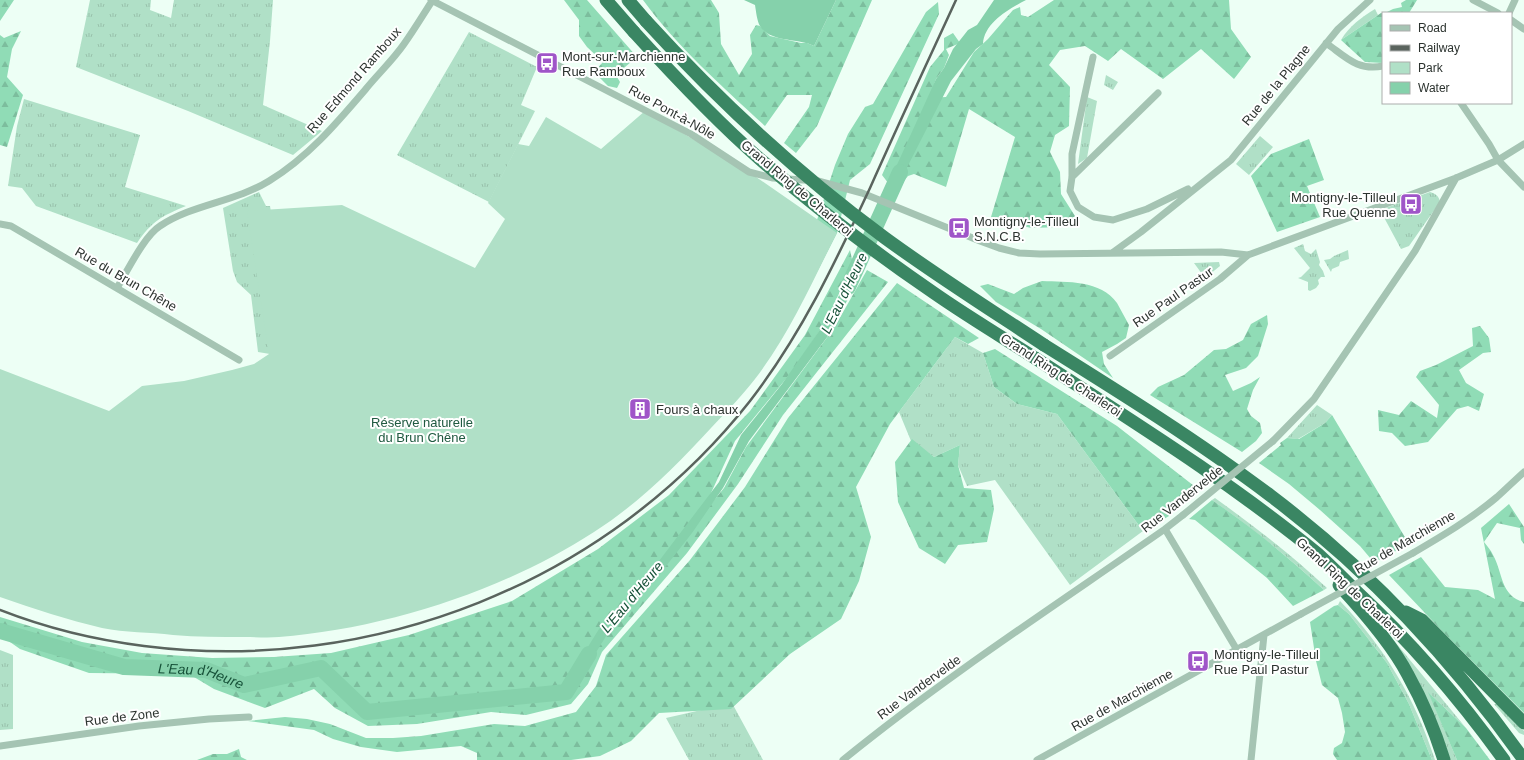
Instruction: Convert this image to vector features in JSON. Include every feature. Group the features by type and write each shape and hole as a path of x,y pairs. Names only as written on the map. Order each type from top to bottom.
{"highway":[{"name":"Grand Ring de Charleroi","path":"606,0 667,69 711,113 760,159 818,208 876,252 934,293 1193,462 1262,510 1319,556 1383,616 1434,670 1480,727 1504,760"},
{"name":"Grand Ring de Charleroi","path":"628,0 679,57 770,146 885,238 930,270 1044,345 1204,447 1272,497 1330,544 1397,607 1446,659 1493,717 1524,760"},
{"path":"1319,556 1335,581 1364,613 1408,674 1429,718 1444,760"},
{"path":"1397,607 1422,620 1524,723"}],"street":[{"name":"Rue Pont-à-Nôle","path":"431,0 691,134 749,172 773,178 818,181 862,193 980,241 1019,253 1111,254 1221,252 1248,255"},
{"name":"Rue Edmond Ramboux","path":"118,288 147,239 159,226 185,214 257,188 301,157 333,127 404,45 431,0"},
{"name":"Rue de la Plagne","path":"1111,254 1231,160 1338,29 1370,0"},
{"path":"1473,0 1496,12"},
{"path":"1509,12 1515,0"},
{"path":"1512,21 1524,29"},
{"path":"1326,43 1358,66 1372,68 1382,66"},
{"name":"Rue de la Plagne","path":"1093,57 1072,154 1072,177 1070,191 1078,207 1094,217 1113,220 1147,209 1199,184"},
{"path":"1072,177 1158,93"},
{"path":"1462,104 1498,160 1524,187"},
{"path":"1248,255 1456,178 1498,160 1524,144"},
{"name":"Rue Vandervelde","path":"843,760 880,730 956,674 1165,529 1273,441 1314,399 1415,251 1456,178"},
{"name":"Rue du Brun Chêne","path":"0,224 11,226 239,360"},
{"name":"Rue Paul Pastur","path":"1110,356 1220,279 1248,255"},
{"name":"Rue de Marchienne","path":"1037,760 1453,530 1497,497 1524,472"},
{"path":"1165,529 1237,650"},
{"path":"1252,760 1264,635"},
{"name":"Rue de Zone","path":"0,746 139,726 249,717"}],"green space":[{"path":"0,0 14,0 0,21"},
{"path":"90,0 151,0 150,10 171,18 174,0 273,0 263,105 322,131 293,155 188,111 76,67"},
{"path":"564,0 587,0 637,57 619,72 617,77 620,82 617,88 608,86 594,72 603,62 587,47 579,36 579,20"},
{"path":"643,0 711,0 719,13 721,44 739,75 752,54 750,35 756,25 760,26 770,36 807,43 814,46 836,0 872,0 817,126 796,153 784,143 809,107 812,95 787,95 765,126 686,50"},
{"path":"1054,0 1229,0 1231,29 1251,57 1234,79 1201,49 1163,79 1121,49 1108,61 1085,46 1060,50 1049,65 1070,87 1069,126 1055,135 1050,152 1060,172 1061,194 1075,216 1063,227 1031,228 991,217 1015,137 969,109 946,187 914,174 908,176 895,192 882,175 930,67 944,50 944,38 953,33 960,43 946,49 949,55 944,68 936,79 929,98 946,97 974,52 988,39 1013,10 1020,7 1021,15 1028,17"},
{"path":"1406,0 1417,0 1410,12 1387,12 1402,7 1401,3"},
{"path":"938,2 939,14 870,164 850,180 837,233 799,307 816,223 835,165 848,134 865,107 873,104 926,12"},
{"path":"1375,9 1378,15 1341,40 1352,26"},
{"path":"1382,13 1382,63 1365,62 1341,40"},
{"path":"21,31 12,49 7,77 23,95 7,147 0,145 0,35 4,38"},
{"path":"469,32 537,67 521,105 535,111 489,202 397,155"},
{"path":"1106,75 1118,82 1113,90 1104,85"},
{"path":"1087,97 1097,101 1087,158 1078,164"},
{"path":"24,99 140,135 125,187 186,206 158,220 148,229 137,243 36,206 22,188 8,186 17,126"},
{"name":"Réserve naturelle du Brun Chêne","path":"645,111 749,172 837,233 779,345 755,379 734,404 684,456 656,484 626,509 594,532 559,553 522,572 483,589 402,616 319,633 266,637 191,636 120,631 76,621 0,597 0,369 109,411 142,386 184,381 254,364 269,354 247,211 342,205 475,268 505,219 488,203 518,144 529,146 546,117 601,149"},
{"path":"1260,136 1273,147 1249,175 1236,164"},
{"path":"1309,139 1324,180 1307,186 1320,217 1277,232 1251,176 1271,154"},
{"path":"259,192 266,206 270,206 283,285 270,354 258,352 251,295 237,282 233,271 223,208"},
{"path":"1430,192 1439,198 1440,202 1409,246 1401,249 1380,210"},
{"path":"1303,244 1305,251 1311,254 1316,249 1320,262 1319,265 1325,277 1321,277 1318,280 1319,284 1316,288 1310,291 1308,290 1308,282 1298,278 1310,268 1294,248"},
{"path":"850,250 853,264 826,321 794,369 735,441 699,519 724,488 746,447 834,328 867,270 888,282 783,415 738,484 687,553 602,652 588,684 571,704 526,715 491,712 417,724 368,726 335,708 314,689 265,708 214,689 189,674 89,673 20,649 0,635 0,617 82,642 142,653 212,658 274,657 331,653 409,635 512,601 598,549 669,495 750,411 805,335"},
{"path":"1348,250 1349,259 1340,262 1339,266 1332,269 1331,272 1324,260 1330,259"},
{"path":"1219,262 1220,266 1205,278 1194,263"},
{"path":"1042,281 1072,282 1093,286 1110,295 1117,303 1129,325 1126,338 1102,352 1104,364 1113,378 1041,329 996,302 980,286 988,284 1014,294 1023,288"},
{"path":"897,283 979,338 968,344 955,337 890,424 856,487 871,537 859,581 841,619 790,654 731,709 659,713 631,741 600,756 571,760 477,760 477,753 461,746 397,752 361,747 333,739 314,730 248,721 285,717 307,719 330,724 366,738 393,738 421,736 494,724 525,726 576,712 596,686 606,655 690,560 745,487 788,418"},
{"path":"1267,315 1268,324 1258,356 1246,368 1225,375 1233,391 1260,377 1253,390 1247,409 1251,416 1260,423 1262,433 1256,441 1242,452 1150,395 1158,387 1184,375 1214,350 1226,349 1243,340 1251,324"},
{"path":"1480,326 1489,338 1491,352 1483,353 1459,370 1466,383 1484,394 1479,411 1468,406 1457,409 1428,442 1405,446 1392,433 1379,431 1378,410 1399,415 1411,401 1437,418 1439,405 1416,377 1420,371 1436,365 1473,346 1472,328"},
{"path":"955,337 983,353 994,387 1017,404 1057,414 1143,531 1070,585 995,480 967,486 958,465 960,445 934,457 911,441 899,412"},
{"path":"995,349 1117,426 1198,489 1169,516 1143,531 1057,414 1017,404 994,387 983,353"},
{"path":"1317,405 1332,415 1325,423 1298,439 1287,438"},
{"path":"1332,415 1409,544 1377,561 1371,559 1360,546 1289,484 1259,463 1281,445 1280,443 1287,438 1299,439 1325,423"},
{"path":"912,439 934,457 960,445 958,465 964,488 991,490 994,509 987,542 958,545 945,564 919,548 898,502 895,462"},
{"path":"1215,498 1272,541 1327,588 1324,590 1270,544 1212,500"},
{"path":"1212,500 1270,543 1324,590 1293,606 1267,578 1195,520 1189,519"},
{"path":"1509,504 1524,527 1524,544 1521,540 1520,528 1497,523 1484,542 1491,551 1503,583 1510,595 1524,602 1524,713 1443,632 1389,575 1421,557 1445,587 1478,590 1495,599 1481,528"},
{"path":"1340,601 1371,637 1397,675 1418,716 1435,760 1432,760 1409,704 1387,663 1349,614 1338,605"},
{"path":"1338,605 1349,614 1387,663 1409,704 1432,760 1337,760 1333,754 1334,748 1342,743 1345,732 1342,713 1338,698 1322,685 1316,661 1310,622 1334,606"},
{"path":"1391,637 1466,728 1429,693 1457,760 1450,760"},
{"path":"0,650 13,655 13,729 0,730"},
{"path":"1428,692 1466,728 1490,760 1457,760"},
{"path":"732,703 763,760 689,760 666,718"},
{"path":"1494,704 1497,704 1524,731 1524,735 1519,733"},
{"path":"239,749 241,757 247,760 197,760 213,754 227,754"}],"water":[{"path":"744,0 836,0 814,46 771,35 760,26 755,5"},
{"path":"994,0 1026,0 1005,12 993,23 984,36 983,44 976,49 951,81 894,193 886,189 936,79 944,68 953,49 968,30 977,25"},
{"path":"854,266 862,269 834,328 749,441 723,488 692,533 659,575 608,633 582,675 573,671 599,629 659,561 719,482 741,435 782,384 826,321"}],"waterway":[{"name":"L'Eau d'Heure","path":"848,287 900,172"},
{"name":"L'Eau d'Heure","path":"0,631 124,667 206,670 244,685 321,668 367,712 566,692 589,654"}],"railway":[{"path":"0,610 71,632 144,646 230,651 315,646 398,629 479,603 556,566 627,520 692,465 750,401 768,376 816,298 844,244 956,0"}],"place":[{"name":"Mont-sur-Marchienne Rue Ramboux","path":"547,63"},
{"name":"Montigny-le-Tilleul Rue Quenne","path":"1411,204"},
{"name":"Montigny-le-Tilleul S.N.C.B.","path":"959,228"},
{"name":"Fours à chaux","path":"640,409"},
{"name":"Montigny-le-Tilleul Rue Paul Pastur","path":"1198,661"}]}
